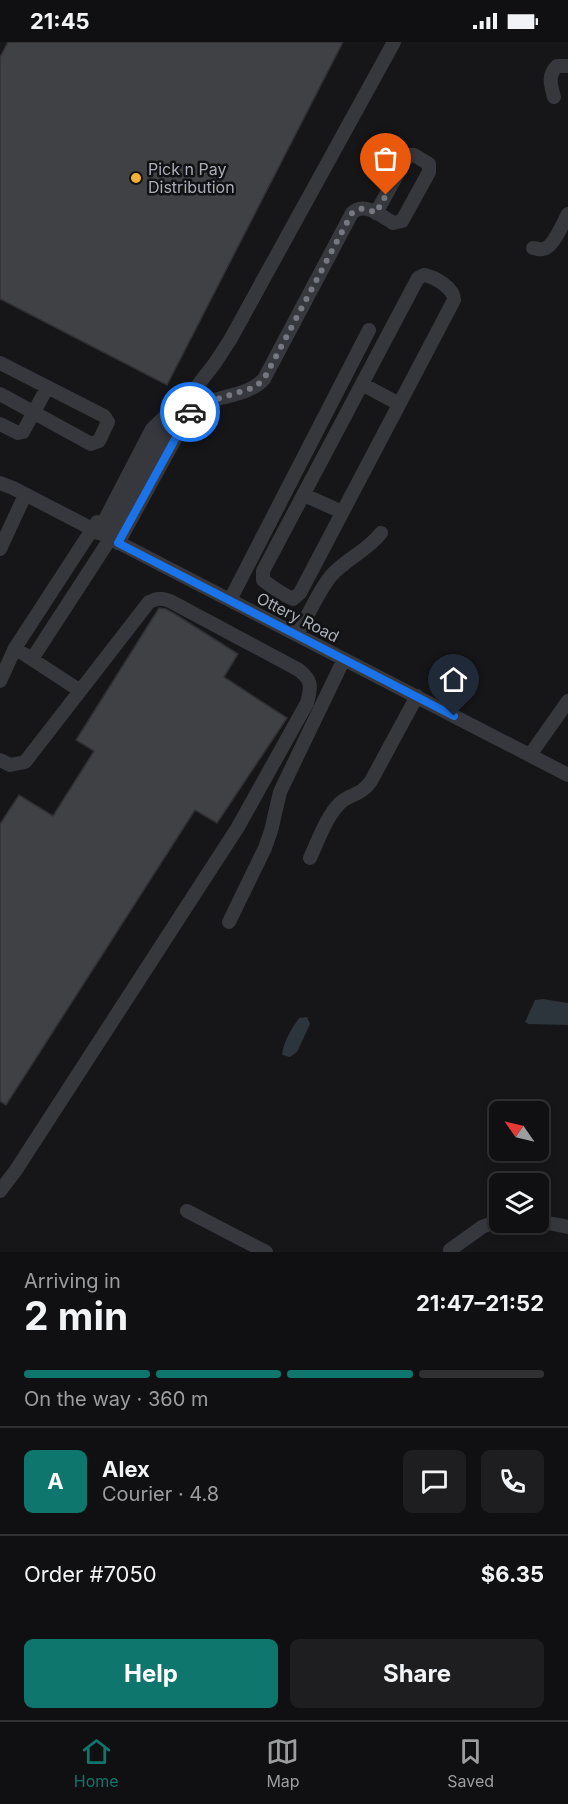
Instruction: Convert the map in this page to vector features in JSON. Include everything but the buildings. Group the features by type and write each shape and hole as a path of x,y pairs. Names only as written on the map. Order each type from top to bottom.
{"street":[{"path":"105,536 145,428 204,378 230,340 394,42"},
{"path":"554,98 551,73 557,66 568,66"},
{"path":"0,681 15,648 105,536 190,412 199,405 247,390 260,383 352,213 356,209 363,208 393,223 402,221 429,171 429,164 414,155 408,155 376,213"},
{"path":"533,248 543,249 552,242 568,214"},
{"path":"428,276 450,289 454,300 300,593 294,599 275,590 263,580 264,572 363,384 418,278 428,276"},
{"path":"230,600 369,330"},
{"path":"0,363 106,417 108,422 99,441 91,444 0,394"},
{"path":"363,384 399,404"},
{"path":"0,424 20,433 23,432 47,388"},
{"path":"32,659 105,536 179,401"},
{"name":"Ottery Road","path":"0,476 13,489 568,775"},
{"path":"0,549 13,489"},
{"path":"304,495 342,512"},
{"path":"297,635 330,577 365,550 381,533"},
{"path":"256,551 276,548"},
{"path":"0,760 10,765 25,762 149,602 162,598 299,670 310,681 307,703 238,827 16,1170 0,1191"},
{"path":"15,648 79,690"},
{"path":"229,922 265,848 275,819 280,792 344,659"},
{"path":"310,858 332,812 340,803 362,792 371,781 417,696"},
{"path":"530,755 568,701"},
{"path":"187,1211 266,1252"},
{"path":"549,1223 568,1227"},
{"path":"450,1250 489,1224"}],"shaded area":[{"path":"535,1000 568,1003 568,1025 525,1022"},
{"path":"307,1017 310,1024 297,1052 290,1057 282,1055 286,1040 296,1022 299,1018"}],"way so far":[{"path":"190,412 199,405 255,387 264,379 352,213 356,209 363,208 376,213 386,195"}],"place":[{"name":"Pick n Pay Distribution","path":"136,178"}],"route":[{"path":"190,412 118,543 454,716"}]}
